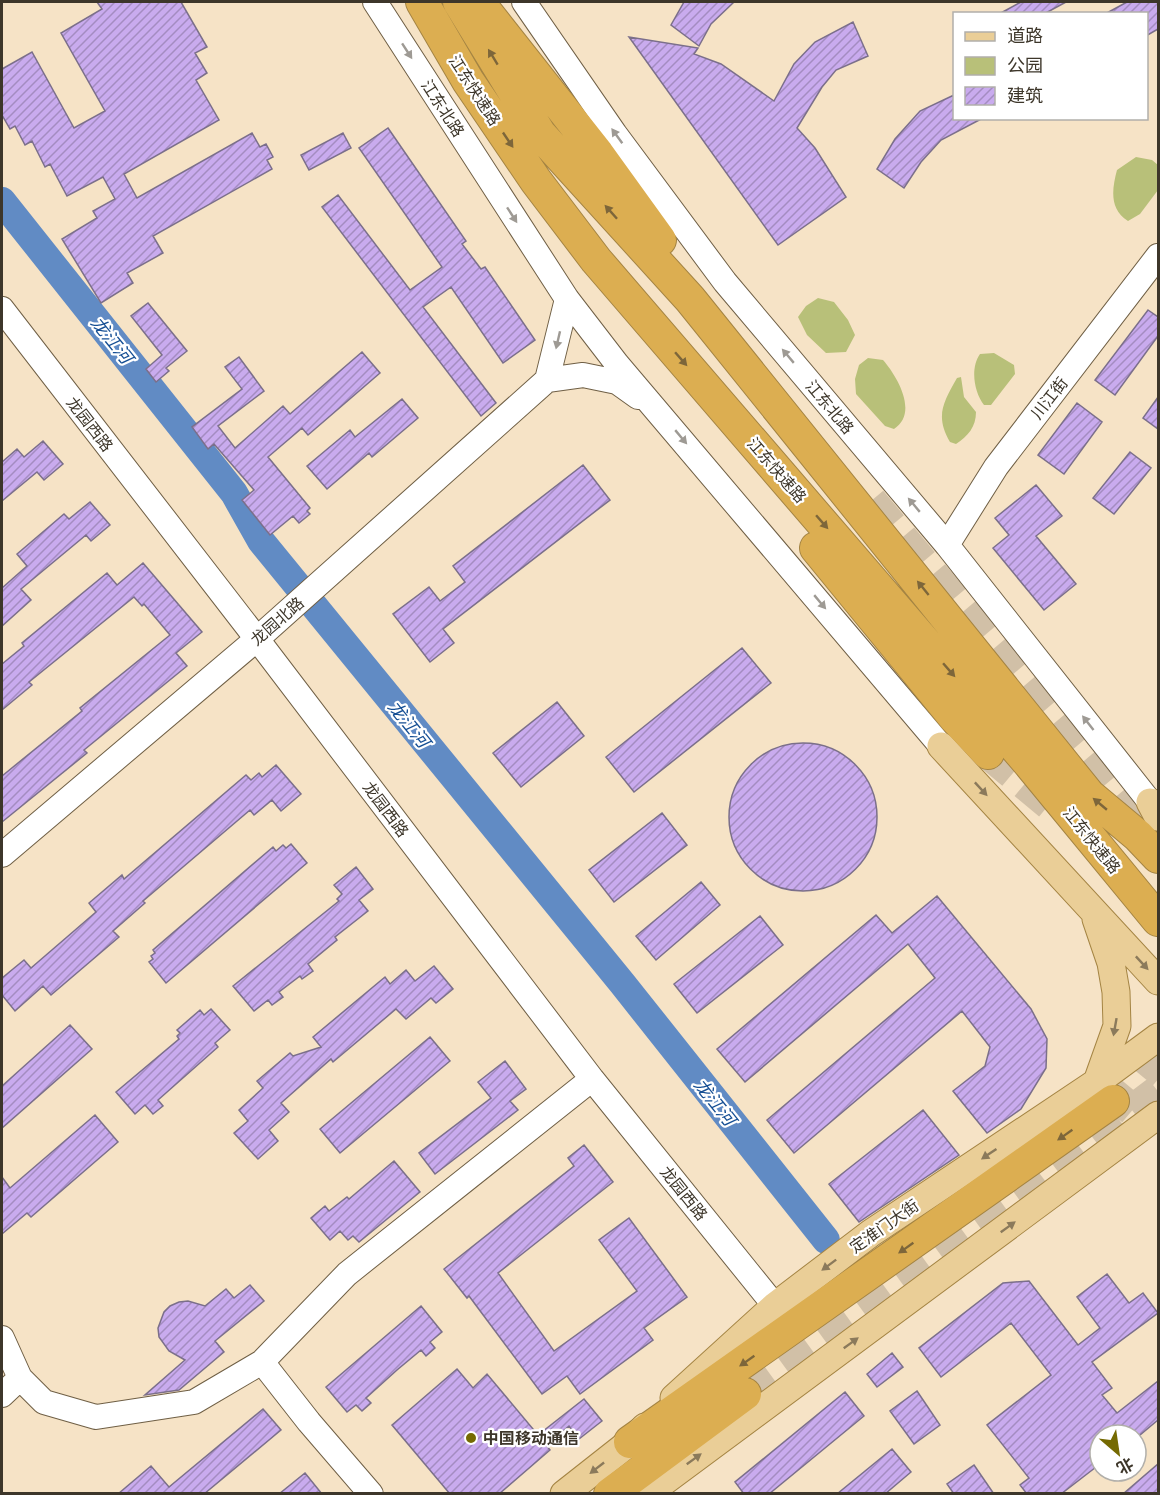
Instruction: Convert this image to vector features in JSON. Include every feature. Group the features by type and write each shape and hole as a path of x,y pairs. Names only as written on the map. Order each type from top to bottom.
{"highway":[{"path":"398,2 468,81"},
{"name":"江东快速路","path":"422,2 468,81 536,181 596,260 1028,762 1158,920"},
{"name":"江东快速路","path":"459,2 540,134 690,299 1089,795 1153,825"},
{"path":"478,2 598,154"},
{"path":"500,2 598,154 677,264 818,437"},
{"path":"596,260 661,369 823,556 955,718 988,753"},
{"path":"1109,862 1126,864 1138,854 1153,825"},
{"path":"630,1442 1105,1091"},
{"path":"610,1494 746,1394"}],"main road":[{"name":"江东北路","path":"375,2 567,299 617,364 941,746"},
{"name":"江东北路","path":"524,2 615,134 725,282 947,545 1153,825"},
{"name":"川江街","path":"947,545 996,467 1158,256"},
{"path":"567,299 547,380 583,375 617,382 658,410"},
{"name":"龙园西路","path":"2,309 592,1079 775,1306"},
{"name":"龙园北路","path":"2,855 257,639 547,380"},
{"path":"941,746 1158,981"},
{"path":"1092,909 1111,963 1116,992 1117,1026 1105,1091"},
{"name":"定淮门大街","path":"564,1494 630,1442 691,1381 775,1306 871,1233 1105,1091 1158,1037"},
{"path":"2,1338 20,1378 44,1402 96,1417 194,1402 262,1362 347,1274 592,1079"},
{"path":"647,1494 1152,1124"},
{"path":"262,1362 370,1494"},
{"path":"2,1395 20,1378"}],"green space":[{"path":"1136,157 1152,160 1158,165 1158,190 1140,214 1128,221 1115,205 1114,184 1117,170"},
{"path":"818,298 834,302 848,320 855,335 846,352 826,353 807,335 798,317 806,306"},
{"path":"994,353 1014,365 1015,374 991,405 984,405 974,380 975,366 980,354"},
{"path":"868,358 883,360 894,375 903,394 905,414 894,429 885,426 856,394 855,379 859,365"},
{"path":"961,377 964,397 976,412 976,417 970,431 956,444 950,442 945,433 942,417 948,395 957,378"}],"building":[{"path":"97,2 181,2 207,47 195,53 207,73 196,80 219,120 124,174 137,198 252,133 260,147 266,144 273,157 267,160 272,169 153,236 163,253 127,273 133,283 101,303 62,239 97,218 93,211 115,199 103,177 67,196 50,164 45,167 32,141 25,145 15,126 10,129 2,115 2,69 32,52 74,128 105,111 61,33 102,9"},
{"path":"684,2 734,2 711,24 699,46 671,25"},
{"path":"1021,2 1066,2 1048,12 1003,12"},
{"path":"1127,2 1158,2 1158,29 1148,35 1148,12 1109,12"},
{"path":"853,22 868,56 836,70 822,87 797,128 815,148 846,197 778,245 629,37 698,48 694,54 721,64 774,101 794,64 815,42"},
{"path":"953,95 953,120 979,120 941,140 921,162 904,188 877,169 895,139 920,111"},
{"path":"388,128 466,241 462,244 481,269 485,267 535,340 503,363 451,287 423,307 496,403 481,416 322,207 338,195 410,290 442,267 359,148"},
{"path":"343,133 351,148 309,170 301,155"},
{"path":"148,303 187,351 166,368 169,371 156,382 146,369 162,355 131,316"},
{"path":"1148,310 1158,317 1158,336 1115,395 1095,380"},
{"path":"362,352 380,373 308,435 302,428 268,457 310,508 307,511 310,514 299,523 293,516 270,535 242,500 254,490 214,444 208,449 192,427 242,389 225,367 239,357 264,391 218,426 235,448 283,406 290,414"},
{"path":"1158,397 1158,429 1143,418"},
{"path":"402,399 418,418 372,457 369,453 327,489 307,466 350,430 355,437"},
{"path":"1077,403 1102,422 1064,474 1038,455"},
{"path":"43,441 63,464 44,480 37,472 2,501 2,462 17,449 24,457"},
{"path":"1130,452 1151,468 1114,514 1093,498"},
{"path":"583,465 610,500 443,629 454,643 430,662 393,614 429,587 440,601 465,582 453,566"},
{"path":"1036,485 1062,516 1036,536 1076,584 1044,610 993,548 1009,535 995,518"},
{"path":"90,502 110,525 91,541 86,535 21,589 31,600 2,626 2,588 27,566 17,554 64,514 69,519"},
{"path":"143,563 202,632 176,653 187,666 84,750 87,753 2,822 2,776 82,711 80,708 170,635 144,604 142,606 134,597 29,682 32,685 2,710 2,664 24,646 22,643 107,573 117,585"},
{"path":"742,648 771,683 634,792 606,757"},
{"path":"557,702 584,736 521,787 493,753"},
{"path":"803,743 831,748 844,755 855,765 865,776 872,789 877,817 872,845 865,858 855,869 844,879 831,886 803,891 775,886 762,879 751,869 741,858 734,845 729,817 734,789 741,776 751,765 762,755 775,748"},
{"path":"276,765 301,794 281,811 272,800 254,815 250,810 143,901 145,903 113,931 119,937 51,995 43,986 15,1011 2,995 2,978 24,960 31,968 96,912 89,903 122,875 124,879 246,775 251,780 259,773 262,777"},
{"path":"662,813 687,845 614,902 589,870"},
{"path":"291,844 307,863 166,983 149,962 155,953 153,950 273,847 276,851 283,845 286,848"},
{"path":"356,867 373,889 359,900 368,911 335,937 337,940 308,964 313,971 302,979 300,976 279,992 283,997 272,1005 268,1000 254,1011 233,986 339,901 337,899 342,894 334,885"},
{"path":"701,882 720,905 656,960 636,936"},
{"path":"937,896 1031,1009 1047,1039 1046,1068 1021,1109 987,1133 953,1091 985,1066 990,1047 962,1011 794,1153 767,1120 935,978 908,944 745,1082 717,1049 876,915 892,933"},
{"path":"760,916 783,945 697,1013 674,984"},
{"path":"434,966 453,989 436,1003 431,998 406,1019 396,1009 333,1062 331,1059 281,1103 289,1112 269,1130 278,1141 258,1159 234,1133 248,1121 239,1110 263,1088 257,1081 290,1053 293,1056 321,1047 313,1037 385,977 390,984 406,970 415,981"},
{"path":"211,1009 230,1030 215,1043 218,1047 158,1100 163,1106 153,1114 145,1105 135,1114 116,1092 179,1039 177,1036 180,1033 177,1030 200,1010 204,1015"},
{"path":"70,1025 92,1049 2,1128 2,1086"},
{"path":"430,1037 450,1061 340,1153 320,1129"},
{"path":"505,1061 526,1089 510,1101 518,1110 435,1174 419,1153 491,1098 478,1082"},
{"path":"923,1110 959,1155 859,1222 829,1184"},
{"path":"95,1115 118,1142 31,1217 27,1213 2,1234 2,1177 10,1188"},
{"path":"584,1145 613,1182 498,1273 554,1351 637,1291 599,1240 629,1218 687,1297 644,1328 653,1340 580,1394 567,1376 542,1394 469,1296 467,1298 444,1269 574,1166 568,1158"},
{"path":"394,1161 420,1192 359,1242 353,1236 348,1240 340,1231 330,1240 311,1218 325,1206 329,1211 347,1197 349,1199"},
{"path":"1107,1274 1129,1303 1143,1293 1158,1313 1092,1362 1112,1388 1102,1395 1117,1413 1158,1381 1158,1420 1148,1428 1148,1423 1088,1423 1088,1473 1061,1494 1027,1494 1020,1485 1029,1478 987,1425 1051,1375 1011,1323 941,1377 919,1348 1003,1283 1029,1281 1078,1345 1100,1328 1077,1297"},
{"path":"250,1285 264,1301 215,1341 224,1352 179,1390 145,1395 185,1360 169,1351 159,1337 158,1328 164,1312 179,1302 188,1301 205,1306 226,1289 234,1298"},
{"path":"421,1306 442,1332 430,1342 435,1348 426,1356 421,1350 397,1370 366,1398 371,1403 362,1411 356,1405 347,1412 326,1387"},
{"path":"892,1353 903,1367 877,1387 867,1374"},
{"name":"中国移动通信","path":"457,1369 473,1388 487,1374 538,1435 584,1399 602,1421 579,1439 569,1426 546,1445 550,1450 499,1494 450,1494 392,1425"},
{"path":"917,1391 940,1425 914,1444 890,1411"},
{"path":"845,1392 864,1416 769,1494 744,1494 735,1482"},
{"path":"263,1409 281,1430 204,1494 118,1494 151,1466 169,1487"},
{"path":"892,1449 911,1472 885,1494 837,1494"},
{"path":"1158,1464 1158,1494 1123,1494 1136,1483 1148,1483 1148,1473"},
{"path":"974,1465 994,1494 954,1494 947,1484"},
{"path":"305,1473 322,1494 279,1494"}],"waterway":[{"name":"龙江河","path":"2,201 234,493 261,541 622,983 826,1240"}],"tunnel":[{"path":"871,501 1158,842"},
{"path":"988,753 1061,814"},
{"path":"1110,1112 1150,1064 1158,1050"},
{"path":"745,1394 1041,1180 1158,1091"}],"place":[{"name":"中国移动通信","path":"471,1438"}]}
